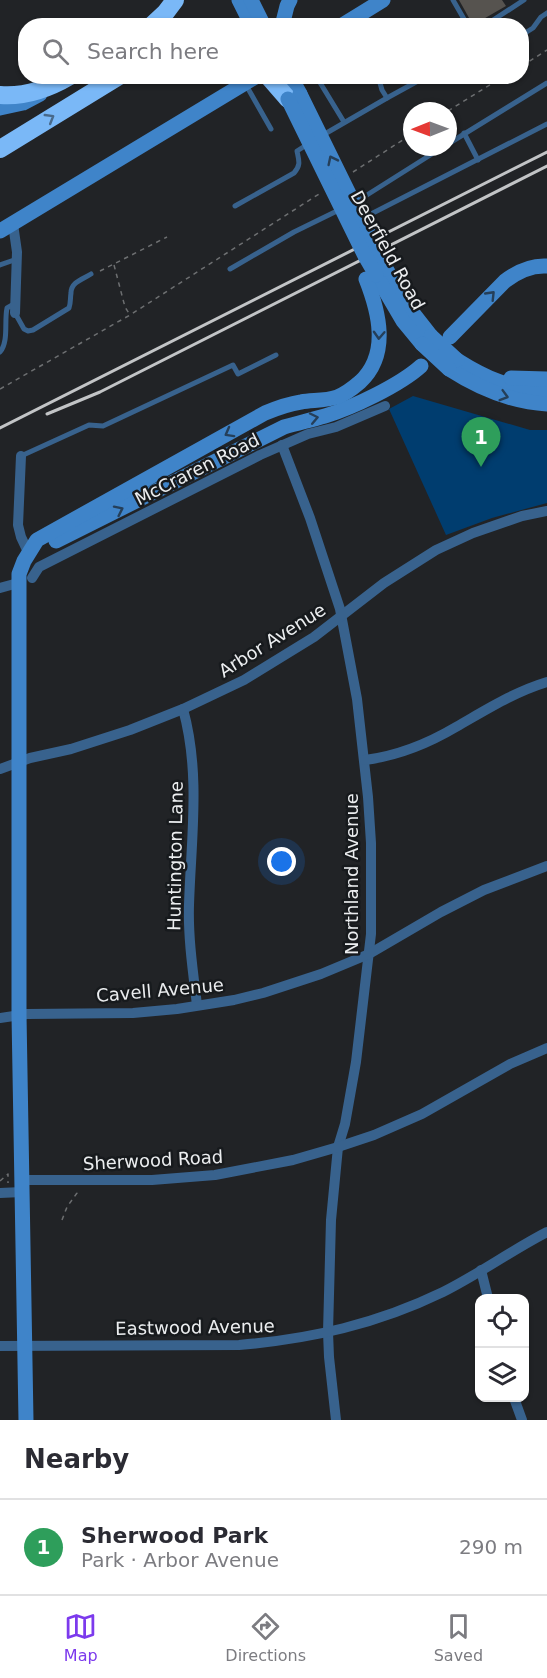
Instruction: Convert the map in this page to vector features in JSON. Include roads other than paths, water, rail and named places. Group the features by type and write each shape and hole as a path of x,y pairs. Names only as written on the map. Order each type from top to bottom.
{"highway":[{"path":"160,18 175,0"},
{"path":"0,95 22,94 54,84"},
{"path":"0,149 106,84"},
{"path":"275,84 288,99"}],"main road":[{"path":"239,0 248,18"},
{"path":"251,0 260,18"},
{"path":"284,18 290,0"},
{"path":"354,18 383,0"},
{"path":"0,108 23,103 57,84"},
{"path":"6,227 244,84"},
{"name":"Deerfield Road","path":"281,84 365,256 403,321 453,364 464,379 496,394 547,404"},
{"name":"Deerfield Road","path":"293,84 376,274"},
{"path":"450,337 514,274 528,268 547,266"},
{"path":"26,1420 19,1015 19,762 25,580 19,574 37,540 265,413 285,405 333,398 351,390 366,376 376,357 379,342 379,316 376,274"},
{"name":"Deerfield Road","path":"453,364 517,387 547,392"},
{"path":"29,554 284,427 326,416 355,405 401,381 421,366"},
{"path":"484,376 547,379"}],"street":[{"path":"6,227 17,259 15,308"},
{"name":"McCraren Road","path":"0,588 25,580 39,567 282,445 308,434 336,427 385,406"},
{"name":"Northland Avenue","path":"282,445 310,518 340,609 357,699 365,760 371,843 371,934 364,1008 345,1124 338,1148 331,1220 328,1332 336,1420"},
{"path":"21,456 18,525 29,554"},
{"name":"Arbor Avenue","path":"0,769 129,730 183,709 244,680 314,638 384,583 436,550 473,533 522,516 547,511"},
{"path":"365,760 386,756 434,739 500,701 547,682"},
{"name":"Huntington Lane","path":"183,709 188,728 194,780 189,914 197,1005"},
{"name":"Cavell Avenue","path":"0,1018 19,1015 133,1013 177,1009 263,993 321,974 369,954 441,912 483,891 547,866"},
{"name":"Sherwood Road","path":"0,1193 22,1186 78,1180 152,1180 215,1175 293,1160 338,1148 422,1114 510,1064 547,1047"},
{"name":"Eastwood Avenue","path":"0,1346 239,1346 297,1339 403,1310 445,1291 547,1232"},
{"path":"481,1270 487,1294"},
{"path":"515,1402 522,1420"}],"lane":[{"path":"453,0 463,18"},
{"path":"496,18 524,0"},
{"path":"529,31 547,13"},
{"path":"457,138 547,83"},
{"path":"253,84 271,129"},
{"path":"321,84 344,122"},
{"path":"380,84 387,98"},
{"path":"235,206 294,173 300,163 297,151 412,84"},
{"path":"359,200 366,213 371,214 547,124"},
{"path":"464,133 478,160"},
{"path":"231,269 294,232 359,200 428,156"},
{"path":"0,265 17,259"},
{"path":"0,352 5,341 7,308 15,308 24,329 33,330 69,308 72,285 91,274"},
{"path":"21,456 89,425 103,426 233,365 238,374 276,355"}],"railway":[{"path":"0,428 547,152"},
{"path":"47,414 100,392 547,166"}],"place":[{"name":"Sherwood Park","path":"481,467"}]}
